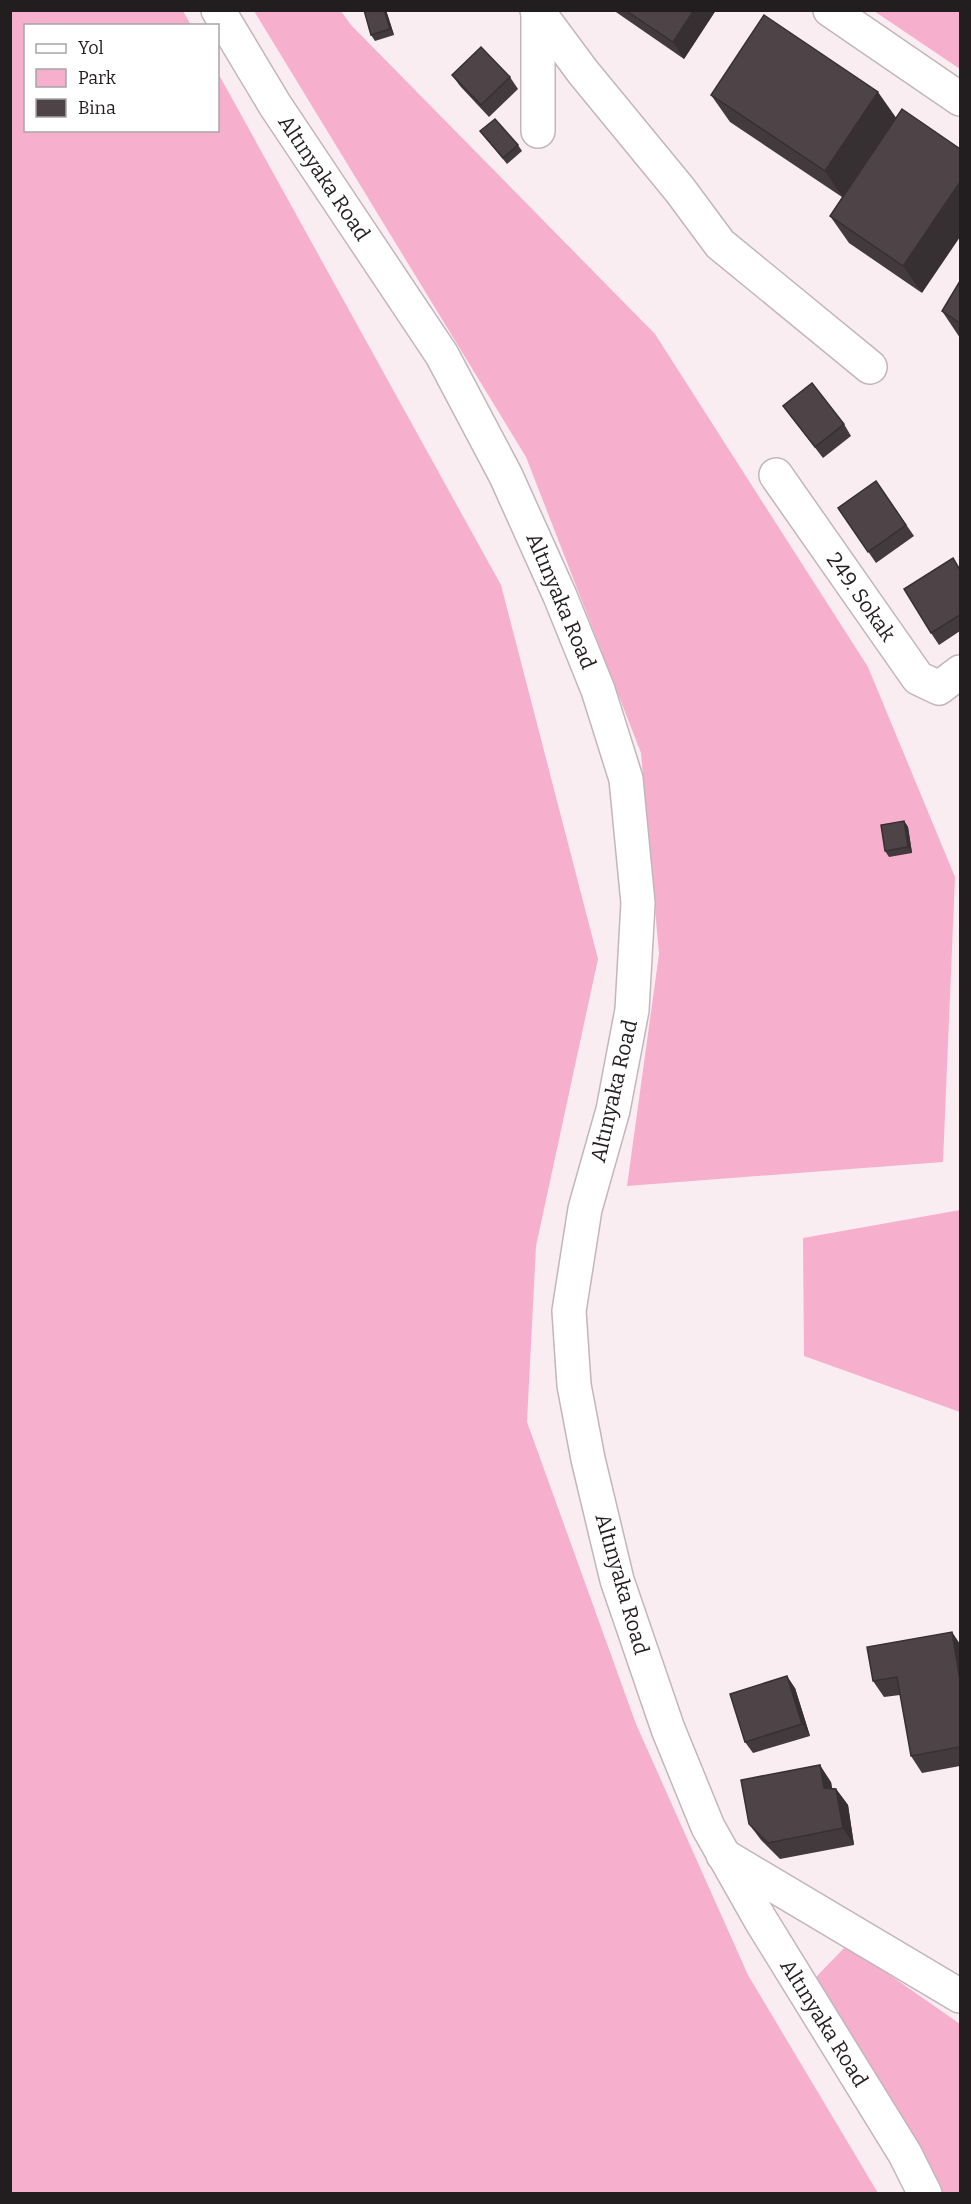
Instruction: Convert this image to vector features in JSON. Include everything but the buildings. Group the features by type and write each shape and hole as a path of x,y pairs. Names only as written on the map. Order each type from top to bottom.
{"main road":[{"name":"Altınyaka Road","path":"218,10 275,105 442,356 506,476 560,596 598,690 626,779 638,903 632,1010 613,1110 585,1209 569,1311 574,1385 588,1459 617,1580 668,1729 708,1827 759,1919 905,2154 925,2193"},
{"path":"830,10 960,99"},
{"path":"538,12 538,131"},
{"path":"538,12 583,72 681,190 720,244 870,367"},
{"name":"249. Sokak","path":"776,475 918,678 939,688 960,672"},
{"path":"723,1855 960,1996"}],"green space":[{"path":"11,10 183,11 190,24 24,24 24,132 219,132 219,75 501,585 598,959 536,1246 527,1422 636,1724 748,1975 878,2193 11,2193"},
{"path":"254,11 341,11 351,25 655,334 868,667 955,877 943,1162 627,1186 659,954 641,753 526,457"},
{"path":"874,11 960,11 960,69"},
{"path":"960,1210 960,1412 804,1356 803,1238"},
{"path":"847,1945 960,2024 960,2193 940,2193 815,1978"}]}
